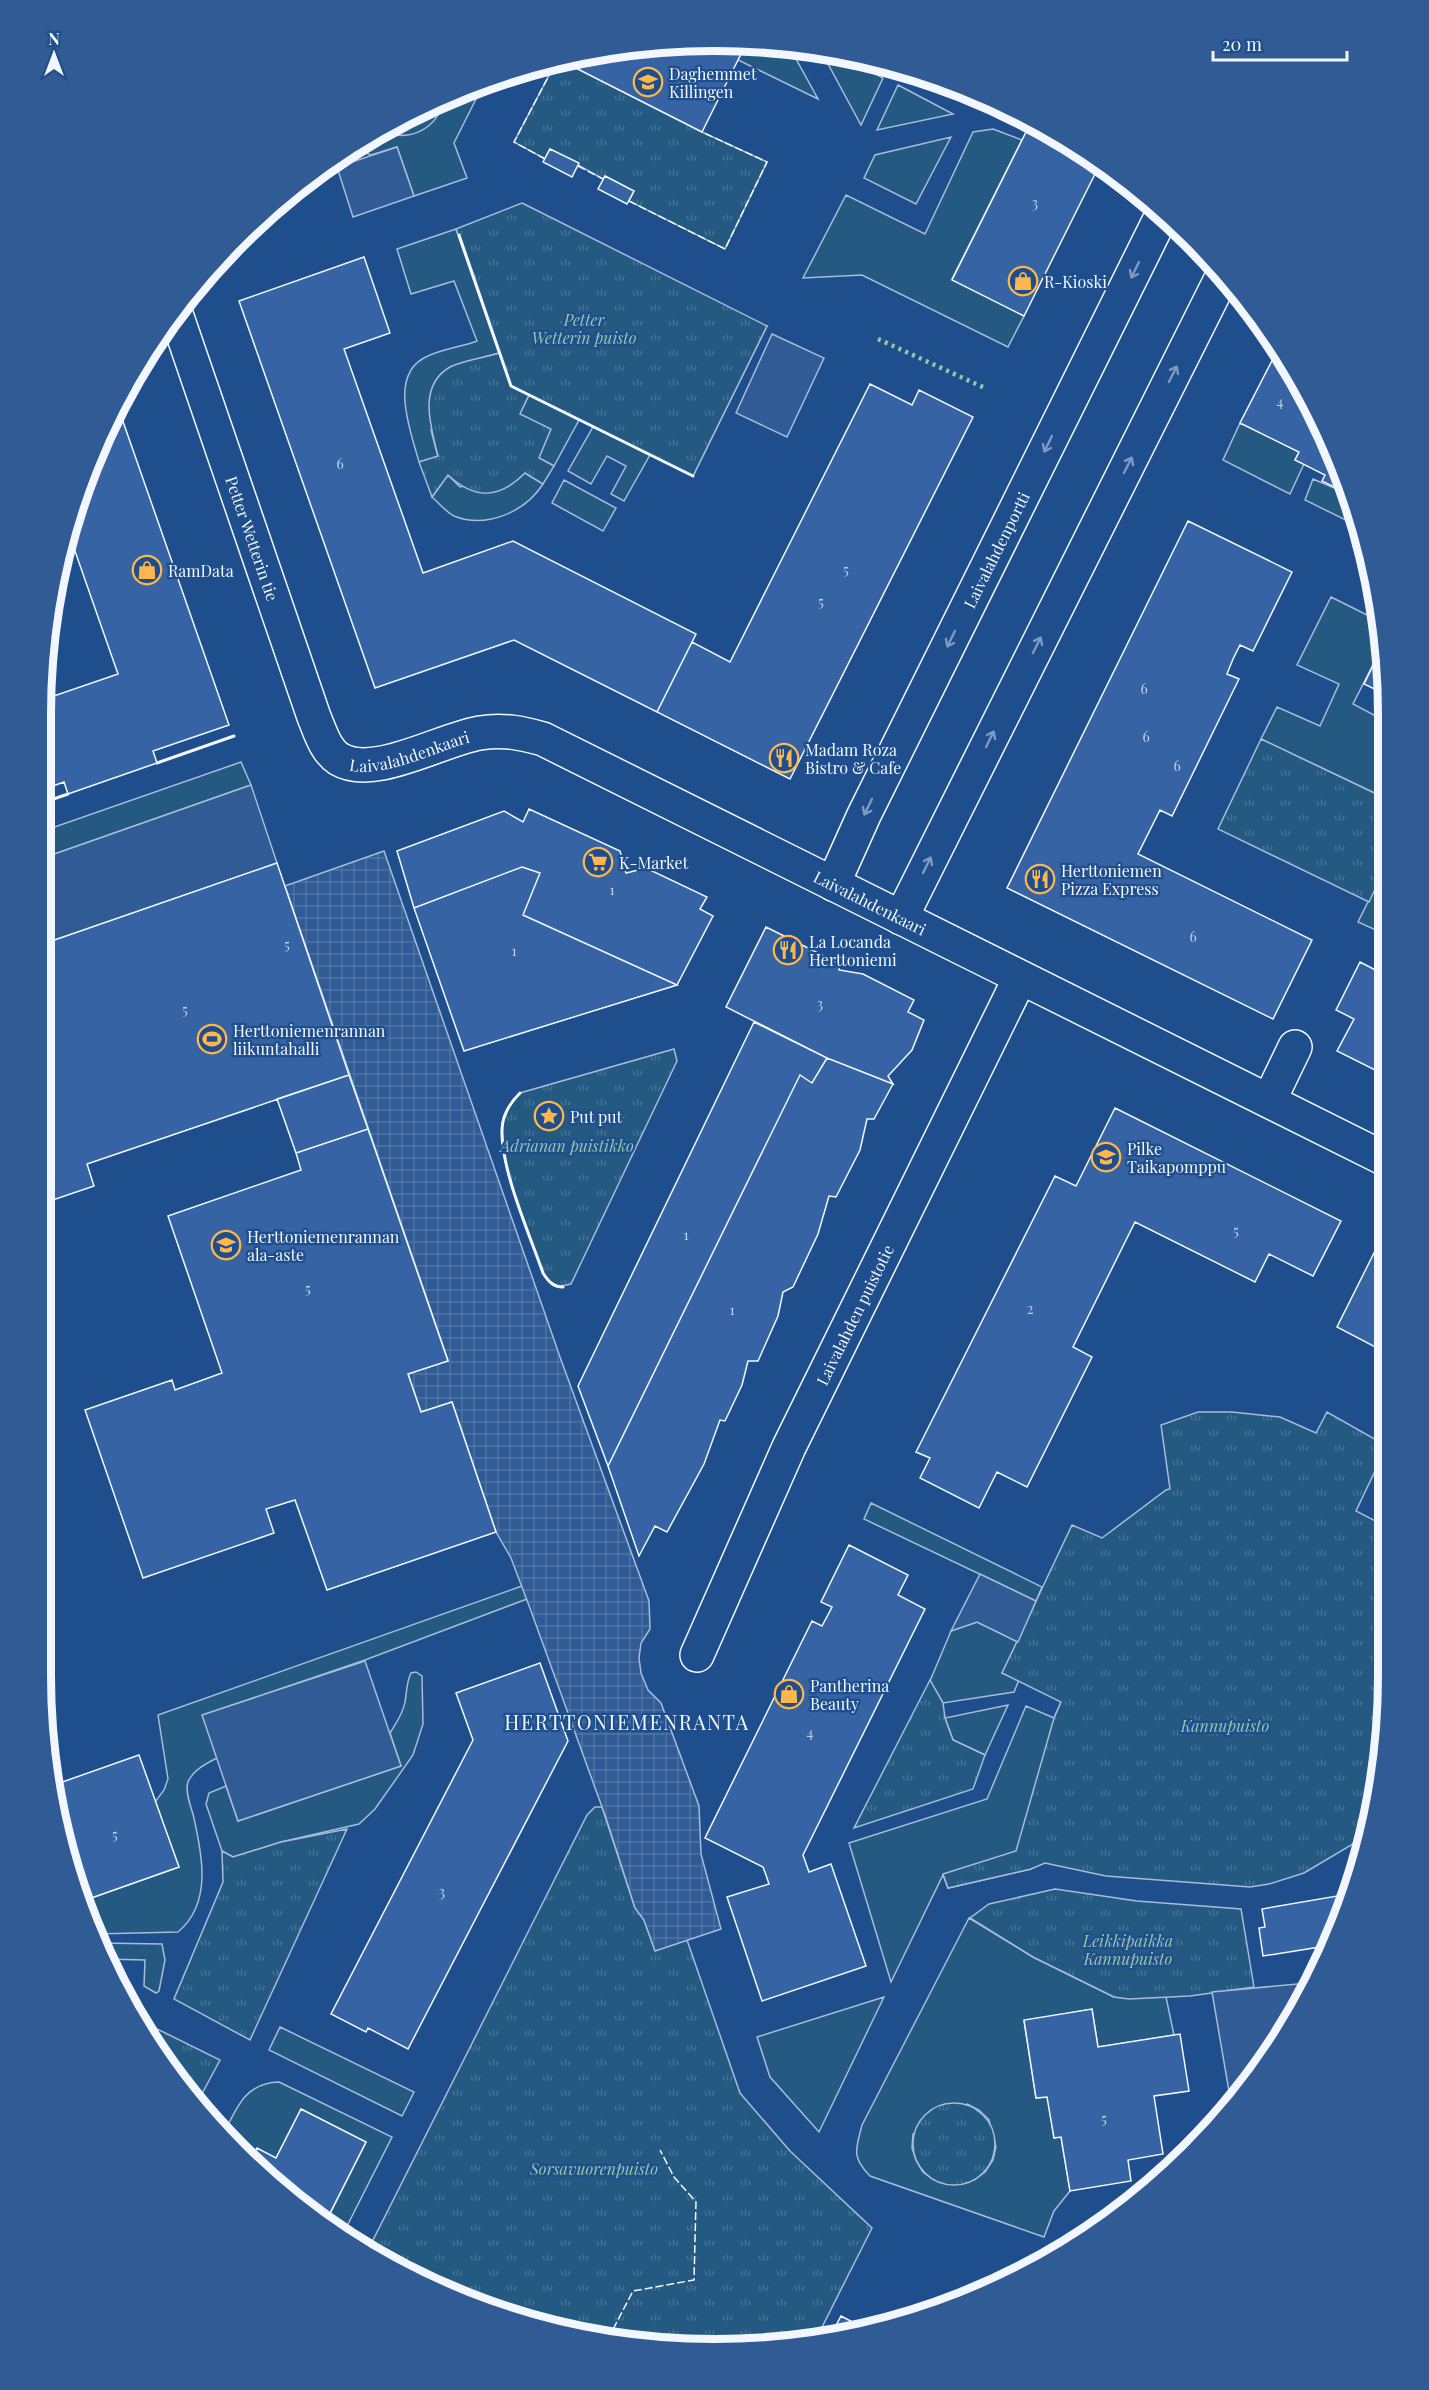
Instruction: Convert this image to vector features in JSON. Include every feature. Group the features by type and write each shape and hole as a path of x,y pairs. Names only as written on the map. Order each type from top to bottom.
{"street":[{"name":"Laivalahdenportti","path":"833,884 864,815 1159,222"},
{"path":"901,918 1219,284"},
{"name":"Petter Wetterin tie","path":"179,323 314,717 330,751 339,759"},
{"name":"Laivalahdenkaari","path":"339,759 353,765 377,765 478,733 510,730 543,740 1378,1156"},
{"name":"Laivalahden puistotie","path":"697,1655 789,1447 1020,978"},
{"path":"1269,1101 1295,1047"}],"green space":[{"path":"742,52 795,56 818,99 738,60"},
{"path":"826,61 868,70 883,78 861,125"},
{"path":"573,67 767,162 725,249 629,201 634,191 605,176 603,179 550,149 545,159 514,142 551,72"},
{"path":"898,85 953,114 877,130"},
{"path":"478,95 454,143 467,178 414,196 397,147 371,155 363,152 421,119"},
{"path":"439,111 436,118 422,130 413,134 394,134"},
{"path":"993,129 1022,140 952,279 1024,316 1008,347 862,275 803,278 846,195 925,234 973,132"},
{"path":"951,137 916,204 864,178 875,155"},
{"name":"Petter Wetterin puisto","path":"522,203 767,326 693,476 529,395 520,414 551,429 539,458 554,466 543,484 525,473 506,488 487,493 468,489 448,475 432,497 419,462 438,456 429,408 433,385 450,367 499,353 456,229"},
{"path":"456,229 499,353 452,366 431,430 438,457 419,462 405,404 408,376 416,364 428,356 477,341 454,281 411,294 397,249"},
{"path":"767,326 693,476 650,455 624,501 611,494 626,466 607,456 591,484 568,471 593,427 634,366"},
{"path":"529,395 579,420 554,466 539,458 519,414"},
{"path":"1240,423 1299,452 1295,460 1304,464 1290,494 1223,460"},
{"path":"525,473 543,484 526,503 491,519 466,520 454,516 432,497 448,475 460,487"},
{"path":"1313,479 1339,490 1349,522 1305,500"},
{"path":"564,480 616,508 603,531 552,503"},
{"path":"1331,597 1370,617 1376,659 1353,704 1378,717 1378,795 1261,739 1277,707 1320,726 1339,684 1297,665"},
{"path":"1261,739 1378,795 1378,883 1369,902 1218,829"},
{"path":"241,762 251,785 51,855 51,828"},
{"path":"1378,882 1378,931 1358,922"},
{"name":"Adrianan puistikko","path":"674,1049 677,1061 571,1284 557,1287 548,1281 543,1273 511,1182 506,1164 502,1130 507,1110 520,1093"},
{"name":"Kannupuisto","path":"1198,1412 1232,1412 1280,1417 1316,1433 1327,1412 1378,1441 1378,1465 1356,1511 1378,1522 1377,1719 1365,1805 1357,1838 1353,1844 1304,1873 1269,1884 1250,1887 1106,1876 1045,1863 1031,1869 948,1888 943,1874 1016,1851 1054,1718 1061,1702 1002,1673 1072,1525 1102,1538 1170,1489 1161,1425"},
{"path":"871,1503 1042,1587 1036,1601 864,1519"},
{"path":"522,1586 527,1599 365,1660 203,1715 217,1758 197,1770 187,1786 201,1861 202,1877 196,1907 189,1920 178,1932 104,1934 90,1899 179,1867 155,1802 164,1790 168,1779 158,1715"},
{"path":"977,1622 1018,1642 1002,1673 1019,1680 1014,1692 943,1703 930,1681 951,1631"},
{"path":"1095,1626 1031,1869 948,1888 943,1875 891,1982 849,1843 987,1799 1026,1706 1054,1718"},
{"path":"416,1672 422,1676 423,1724 413,1755 375,1809 359,1824 281,1842 233,1857 222,1851 206,1804 209,1793 226,1786 238,1821 401,1766 390,1733 403,1711 409,1677 411,1673"},
{"path":"930,1680 943,1703 945,1718 953,1740 985,1755 973,1789 854,1828"},
{"path":"1008,1705 985,1755 953,1740 945,1718"},
{"name":"Sorsavuorenpuisto","path":"595,1807 602,1807 635,1908 644,1920 655,1950 687,1940 740,2093 790,2151 872,2228 821,2330 758,2338 714,2339 671,2338 585,2326 501,2304 421,2271 372,2243 587,1815"},
{"path":"347,1829 250,2040 174,1999 223,1882 222,1851 233,1857 281,1842"},
{"name":"Leikkipaikka Kannupuisto","path":"1055,1889 1137,1901 1241,1909 1254,1987 1190,1996 1129,1999 1114,1997 1033,1957 970,1918 989,1904"},
{"path":"969,1918 1033,1957 1114,1997 1166,1997 1174,2035 1098,2047 1092,2009 1024,2021 1036,2098 1048,2097 1054,2138 1061,2137 1070,2191 1054,2211 1044,2237 870,2176 860,2163 857,2152 862,2125","holes":["967,2104 979,2110 989,2120 996,2147 993,2160 985,2172 974,2180 934,2180 923,2172 912,2148 913,2134"]},
{"path":"108,1943 162,1944 165,1960 159,1991 156,1993 144,1986 145,1960 115,1959"},
{"path":"884,1997 819,2132 770,2077 757,2037"},
{"path":"152,2026 220,2060 201,2095"},
{"path":"280,2027 414,2092 402,2116 269,2050"},
{"path":"279,2082 392,2137 346,2227 329,2215 366,2142 301,2109 276,2158 259,2158 228,2126 245,2097 259,2086"},
{"path":"946,2103 962,2103 977,2110 988,2121 995,2136 992,2160 983,2173 962,2185 946,2185 931,2178 920,2167 913,2152 913,2136 920,2121 931,2110"}],"shaded area":[{"path":"397,147 414,196 353,217 338,169 343,165"},
{"path":"772,334 824,358 787,437 736,413"},
{"path":"251,785 277,863 51,941 51,855"},
{"path":"384,851 560,1357 649,1601 650,1629 641,1643 639,1658 641,1673 648,1690 661,1703 699,1806 701,1854 721,1929 655,1951 644,1920 635,1908 606,1818 511,1558 496,1532 452,1402 421,1412 408,1374 448,1360 285,886"},
{"path":"980,1574 1036,1601 1018,1642 977,1622 951,1631"},
{"path":"365,1661 401,1766 238,1821 202,1715"},
{"path":"1302,1984 1266,2044 1229,2093 1212,1992"}],"building":[{"path":"671,52 742,52 702,132 573,67"},
{"path":"1027,130 1096,172 1024,316 952,280"},
{"path":"550,149 579,163 572,177 543,162"},
{"path":"605,176 634,191 627,204 598,189"},
{"path":"364,257 390,333 344,349 423,573 513,541 696,634 657,712 514,640 375,688 239,301"},
{"path":"1273,358 1310,421 1338,489 1322,481 1325,475 1295,460 1299,452 1240,423"},
{"path":"870,384 912,405 919,390 973,417 790,779 657,712 692,642 730,662"},
{"path":"121,417 229,725 153,751 157,763 68,794 64,782 51,787 51,697 118,674 73,546 86,501"},
{"path":"1188,521 1292,572 1253,651 1240,645 1233,659 1227,674 1239,679 1172,816 1160,810 1138,854 1312,940 1273,1019 1007,888"},
{"path":"1376,660 1377,690 1364,684"},
{"path":"529,809 620,851 626,873 646,868 707,897 700,909 713,916 677,985 523,915 540,873 522,867 414,908 397,851 504,811 523,822"},
{"path":"277,863 349,1075 87,1164 94,1186 51,1201 51,941"},
{"path":"522,867 540,873 523,915 677,985 464,1051 414,908"},
{"path":"766,927 840,964 839,970 863,974 914,1000 908,1012 924,1020 912,1050 888,1076 893,1084 827,1058 726,1007"},
{"path":"1360,962 1378,971 1378,1072 1337,1051 1354,1019 1336,1010"},
{"path":"754,1022 827,1058 812,1083 800,1075 608,1466 578,1386"},
{"path":"827,1058 893,1084 874,1119 867,1119 860,1150 836,1197 829,1196 818,1234 793,1287 783,1292 778,1316 758,1361 748,1361 742,1385 725,1421 720,1420 704,1464 667,1532 655,1526 639,1556 608,1466 800,1075 812,1083"},
{"path":"349,1075 368,1129 296,1153 277,1099"},
{"path":"1115,1108 1341,1221 1313,1276 1269,1254 1255,1282 1135,1222 1073,1347 1092,1357 1027,1487 997,1472 979,1508 920,1478 930,1458 916,1452 1055,1176 1076,1186"},
{"path":"368,1129 448,1361 408,1374 421,1412 452,1402 496,1532 327,1590 295,1500 266,1509 274,1533 143,1578 85,1410 172,1380 175,1390 222,1373 168,1216 301,1170 296,1153"},
{"path":"1378,1245 1378,1348 1337,1327"},
{"path":"849,1545 908,1575 898,1595 925,1609 803,1855 809,1872 831,1864 866,1966 762,2001 727,1897 769,1884 766,1875 763,1867 705,1838 812,1621 822,1626 832,1607 821,1602"},
{"path":"540,1663 568,1741 408,2049 368,2028 366,2032 331,2014 473,1740 456,1693"},
{"path":"139,1755 179,1867 90,1899 74,1847 60,1783"},
{"path":"1337,1896 1338,1901 1319,1947 1263,1956 1259,1928 1265,1927 1262,1909"},
{"path":"1092,2009 1098,2047 1180,2034 1189,2091 1154,2096 1163,2154 1128,2160 1131,2181 1070,2191 1061,2137 1054,2138 1047,2097 1036,2098 1024,2020"},
{"path":"301,2109 366,2142 329,2215 254,2153 257,2148 276,2158"},
{"path":"841,2316 855,2323 844,2326 835,2327"}],"hedge":[{"path":"878,339 987,389"}],"fence":[{"path":"545,159 514,142 551,72"},
{"path":"629,201 725,249 767,162 702,132"},
{"path":"578,166 603,179"},
{"path":"612,2330 633,2291 694,2280 696,2202 674,2177 660,2150"}],"wall":[{"path":"459,235 511,386 693,476"},
{"path":"157,763 234,736"},
{"path":"51,800 68,794"},
{"path":"520,1093 503,1119 506,1164 543,1273 551,1283 563,1287"}],"place":[{"name":"Daghemmet Killingen","path":"648,82"},
{"name":"R-Kioski","path":"1023,281"},
{"name":"RamData","path":"147,570"},
{"name":"Madam Roza Bistro & Cafe","path":"784,758"},
{"name":"K-Market","path":"598,862"},
{"name":"Herttoniemen Pizza Express","path":"1040,879"},
{"name":"La Locanda Herttoniemi","path":"788,950"},
{"name":"Herttoniemenrannan liikuntahalli","path":"212,1039"},
{"name":"Put put","path":"549,1116"},
{"name":"Pilke Taikapomppu","path":"1106,1157"},
{"name":"Herttoniemenrannan ala-aste","path":"226,1245"},
{"name":"Pantherina Beauty","path":"789,1694"}],"district":[{"name":"HERTTONIEMENRANTA","path":"627,1721"}]}
